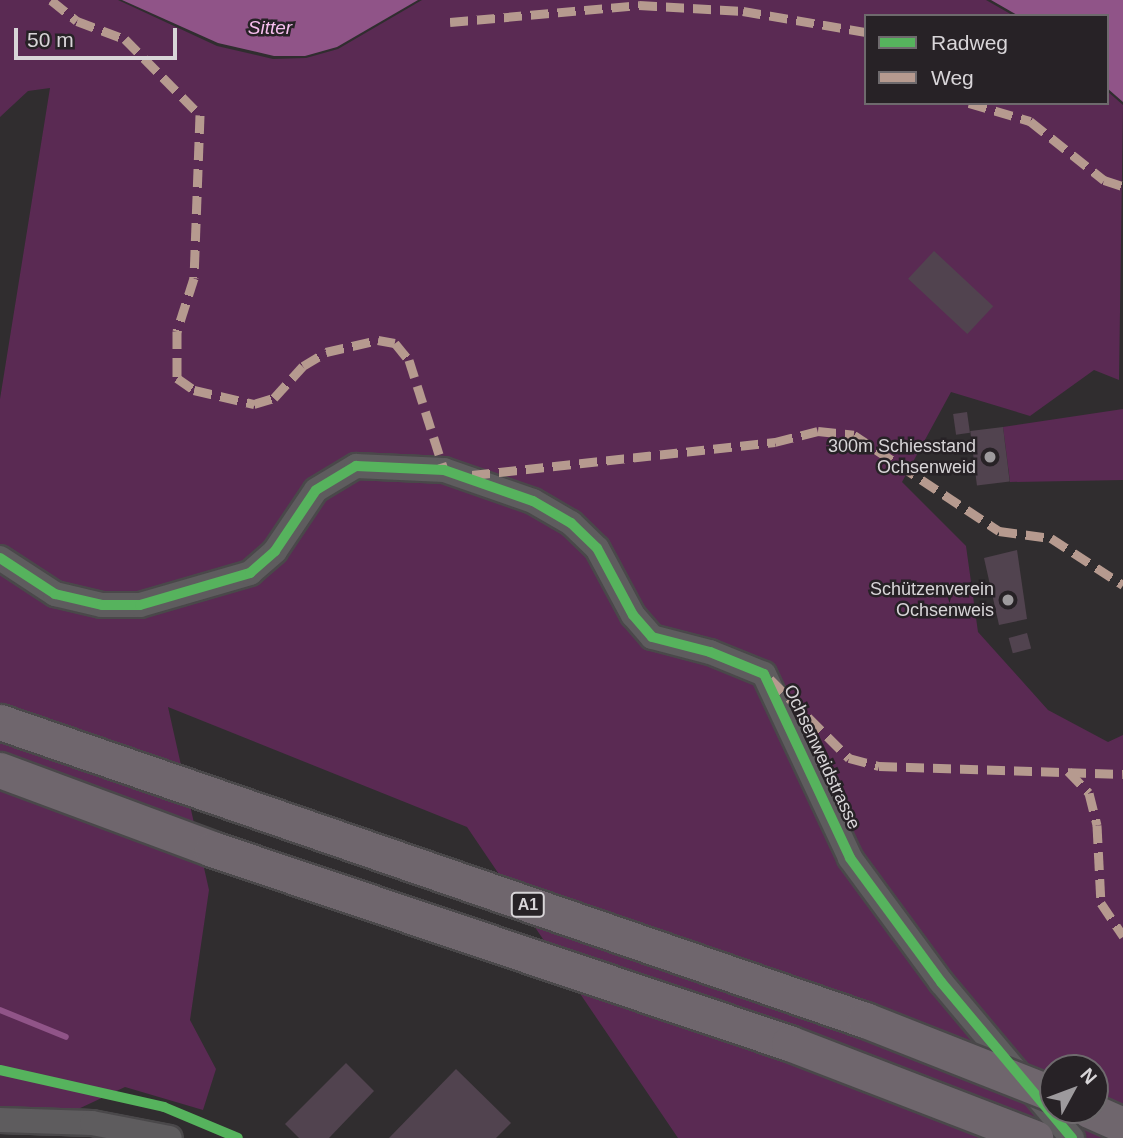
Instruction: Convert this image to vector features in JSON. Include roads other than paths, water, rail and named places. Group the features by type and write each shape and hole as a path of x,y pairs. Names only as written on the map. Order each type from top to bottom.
{"highway":[{"name":"A1","path":"0,722 865,1020 1039,1088"},
{"path":"0,770 212,849 776,1039 1035,1138"}],"street":[{"name":"Ochsenweidstrasse","path":"0,558 55,594 102,605 140,605 250,573 275,551 316,490 356,466 410,465 463,473 533,501 571,523 597,548 633,615 652,638 710,652 764,674 850,858 941,982 1072,1138"},
{"path":"0,1120 92,1124 170,1138"}],"water":[{"name":"Sitter","path":"122,0 418,0 337,47 305,56 274,56 218,43"},
{"path":"991,0 1123,0 1123,102 1109,90 1109,14 1016,14"}],"waterway":[{"path":"0,1010 66,1037"}],"place":[{"name":"300m Schiesstand Ochsenweid","path":"990,457"},
{"name":"Schützenverein Ochsenweis","path":"1008,600"}]}
